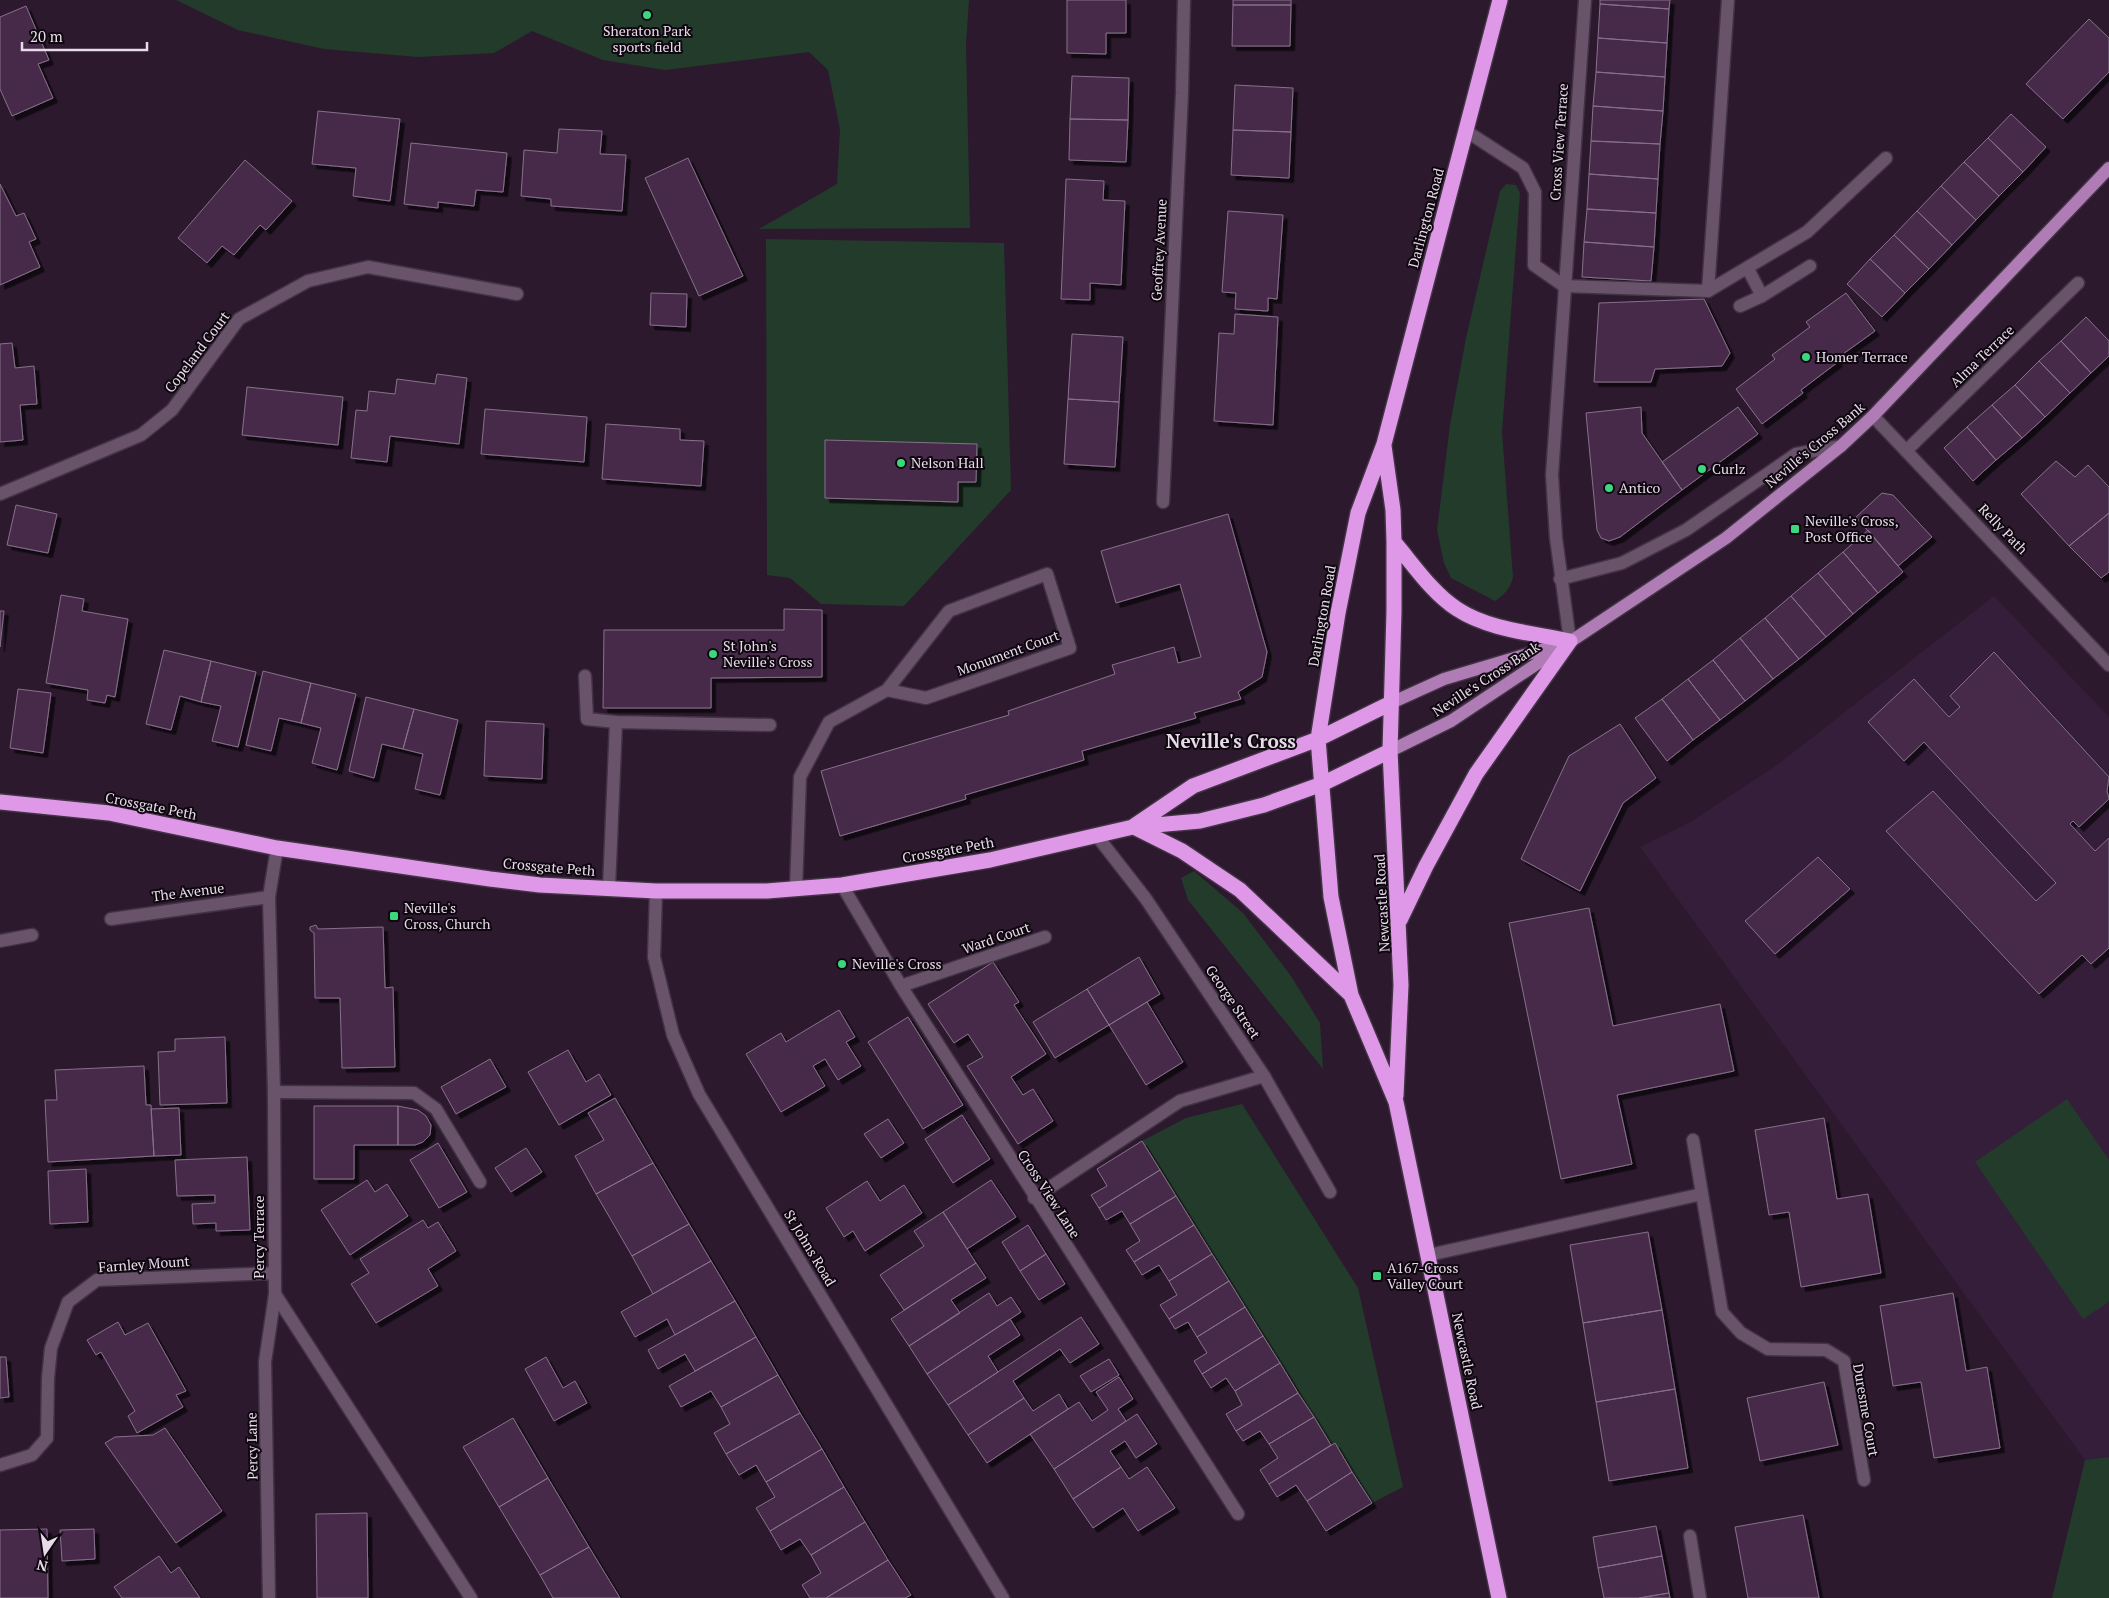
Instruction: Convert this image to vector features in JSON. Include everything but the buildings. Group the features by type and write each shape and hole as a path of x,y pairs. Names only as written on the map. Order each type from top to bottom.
{"highway":[{"name":"Darlington Road","path":"1318,738 1338,613 1358,513 1384,444 1500,0"},
{"name":"Darlington Road","path":"1384,444 1394,542 1394,611 1390,702"},
{"path":"1394,542 1439,594 1456,609 1485,622 1570,642 1476,774 1426,866 1400,921"},
{"path":"1133,827 1193,786 1318,738 1390,702"},
{"name":"Newcastle Road","path":"1390,702 1390,752 1400,921 1401,984 1396,1102"},
{"name":"Newcastle Road","path":"1318,738 1331,896 1351,995 1396,1102 1499,1598"},
{"path":"1133,827 1200,821 1264,806 1322,784 1390,752"},
{"name":"Crossgate Peth","path":"0,802 108,813 277,848 500,880 656,891 767,891 842,885 990,860 1133,827"},
{"path":"1133,827 1182,851 1240,890 1351,995"}],"main road":[{"name":"Neville's Cross Bank","path":"1390,752 1451,722 1726,538 1841,446 1873,416 2109,168"},
{"name":"Neville's Cross Bank","path":"1390,702 1444,678 1570,642"}],"street":[{"name":"Geoffrey Avenue","path":"1163,502 1184,0"},
{"name":"Cross View Terrace","path":"1564,286 1585,0"},
{"path":"1708,291 1728,0"},
{"path":"1466,131 1523,168 1535,192 1534,265 1564,286 1708,291 1748,269 1807,232 1886,158"},
{"path":"1740,306 1762,296 1810,266"},
{"name":"Copeland Court","path":"0,494 141,435 172,410 239,318 308,281 368,267 517,294"},
{"path":"1748,269 1762,296"},
{"name":"Alma Terrace","path":"1907,450 2078,283"},
{"path":"1564,286 1552,475 1560,579 1570,642"},
{"name":"Relly Path","path":"1873,416 2109,665"},
{"path":"1560,579 1622,563 1686,530 1796,454 1841,446"},
{"name":"Monument Court","path":"796,889 800,777 829,722 887,690 949,611 1047,574 1070,648 926,698 887,690"},
{"path":"585,676 587,719 616,722 770,725"},
{"path":"609,888 616,722"},
{"name":"George Street","path":"1097,836 1146,899 1264,1076 1330,1192"},
{"name":"Percy Terrace","path":"277,848 269,897 274,1092 275,1294 471,1598"},
{"name":"Cross View Lane","path":"842,885 901,986 1034,1198 1238,1514"},
{"name":"St Johns Road","path":"656,891 654,957 674,1035 699,1094 1003,1598"},
{"name":"The Avenue","path":"111,919 269,897"},
{"path":"0,941 32,935"},
{"name":"Ward Court","path":"901,986 1045,937"},
{"path":"1034,1198 1180,1102 1264,1076"},
{"path":"274,1092 414,1093 436,1109 480,1182"},
{"name":"Duresme Court","path":"1694,1140 1722,1312 1741,1333 1768,1349 1826,1350 1844,1361 1864,1480"},
{"path":"1429,1255 1702,1194"},
{"name":"Farnley Mount","path":"0,1466 32,1455 47,1438 48,1378 51,1348 68,1302 97,1280 275,1273"},
{"name":"Percy Lane","path":"269,1598 265,1362 275,1294"},
{"path":"1690,1536 1700,1598"}],"shaded area":[{"path":"1994,596 2109,717 2109,1457 2085,1460 1640,847 1689,823 1777,765"}],"green space":[{"path":"176,0 969,0 966,45 970,228 759,229 837,184 840,129 828,70 809,52 665,70 603,60 532,31 494,53 418,57 324,49 238,30"},
{"path":"1506,184 1516,185 1520,193 1502,432 1513,577 1507,591 1495,601 1451,578 1444,563 1437,530 1450,425 1466,338 1500,191"},
{"path":"766,239 1004,243 1011,490 904,606 821,604 790,578 767,575"},
{"path":"1194,871 1243,913 1291,976 1320,1023 1323,1069 1188,900 1181,878"},
{"path":"2067,1099 2109,1160 2109,1302 2083,1319 1975,1162"},
{"path":"1242,1104 1358,1288 1403,1487 1372,1503 1335,1443 1331,1445 1142,1141 1186,1118"},
{"path":"2109,1457 2109,1598 2052,1598 2085,1460"}],"place":[{"name":"Sheraton Park sports field","path":"647,15"},
{"name":"Homer Terrace","path":"1806,357"},
{"name":"Nelson Hall","path":"901,463"},
{"name":"Curlz","path":"1702,469"},
{"name":"Antico","path":"1609,488"},
{"name":"Neville's Cross, Post Office","path":"1795,529"},
{"name":"St John's Neville's Cross","path":"713,654"},
{"name":"Neville's Cross, Church","path":"394,916"},
{"name":"Neville's Cross","path":"842,964"},
{"name":"A167-Cross Valley Court","path":"1377,1276"}],"district":[{"name":"Neville's Cross","path":"1231,741"}]}
